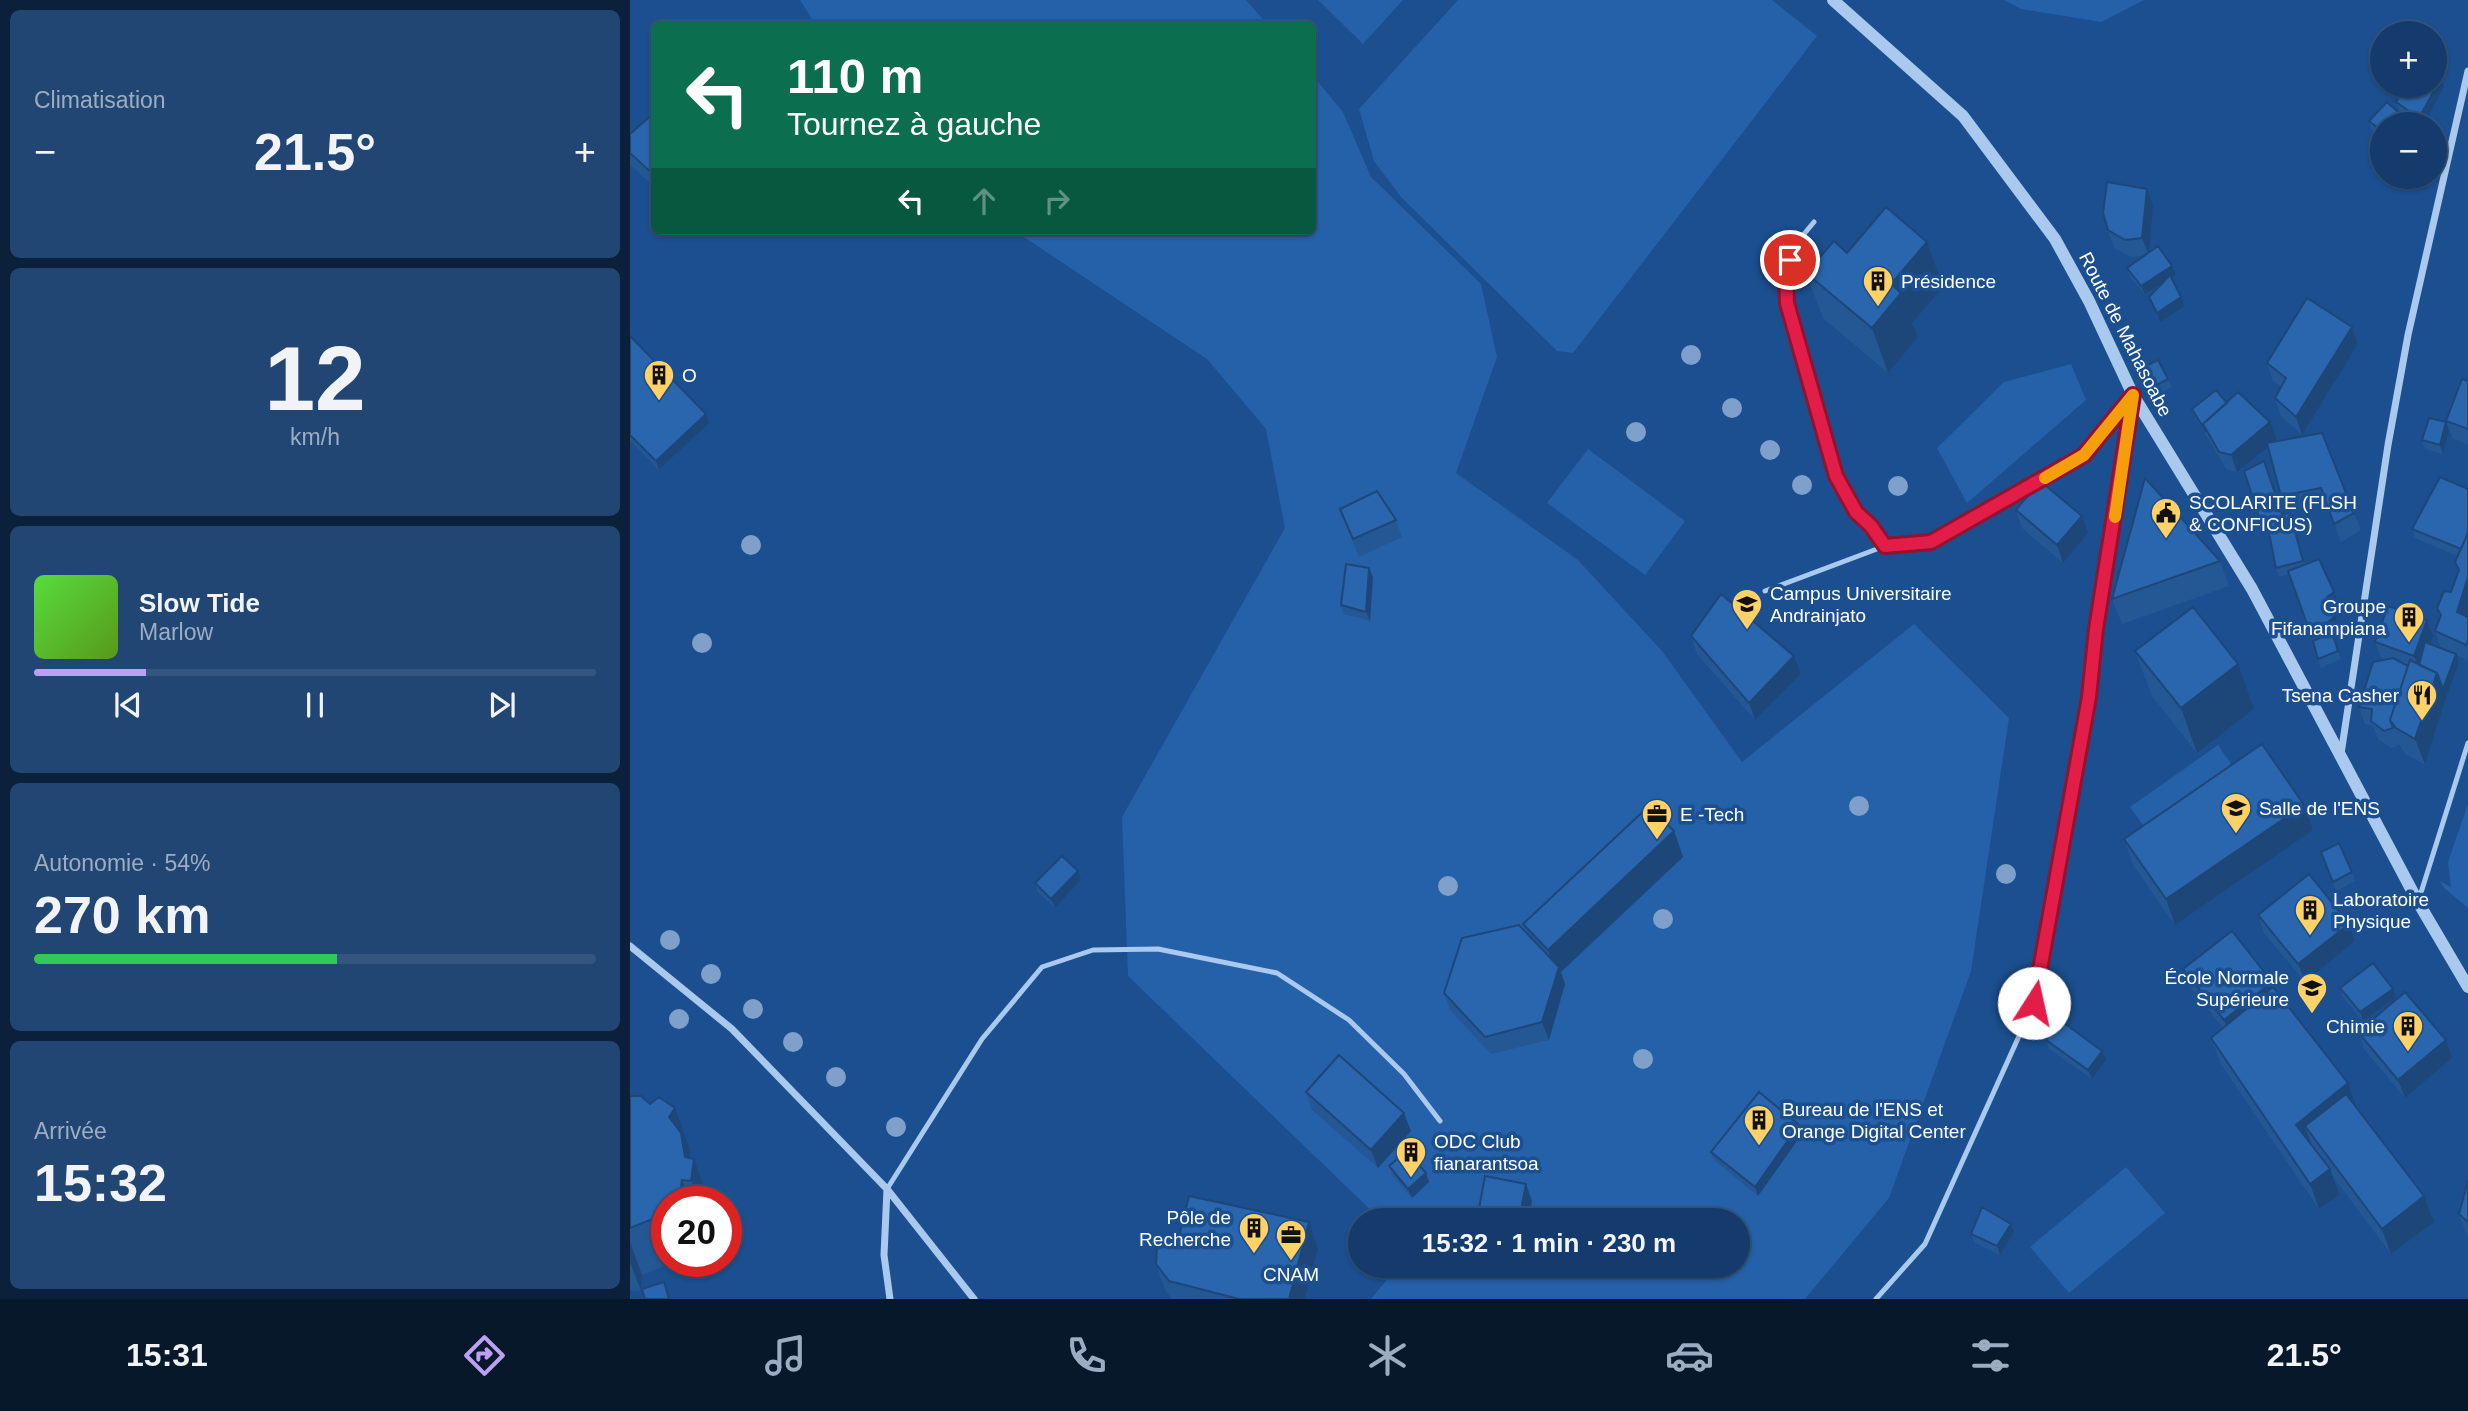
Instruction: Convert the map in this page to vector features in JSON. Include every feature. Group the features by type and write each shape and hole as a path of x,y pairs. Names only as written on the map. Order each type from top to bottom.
{"street":[{"name":"Route de Mahasoabe","path":"1833,0 1963,116 2055,239 2089,301 2133,395 2252,589 2340,758 2468,988"},
{"path":"2340,758 2368,558 2388,445 2411,323 2468,71"},
{"path":"630,946 732,1028 887,1189 974,1299"},
{"path":"887,1189 884,1255 890,1299"}],"lane":[{"path":"1814,222 1794,246 1786,274 1787,303 1836,476 1856,512 1871,526 1885,546"},
{"path":"1765,590 1885,546 1931,542 2084,455 2133,395"},
{"path":"1876,1299 1925,1244 2034,1003 2089,697 2096,629 2133,395"},
{"path":"2418,902 2468,743"},
{"path":"887,1189 982,1039 1042,967 1093,950 1158,949 1278,973 1349,1020 1404,1074 1440,1122"}],"shaded area":[{"path":"800,0 1246,0 1264,21 813,21"},
{"path":"1318,0 1403,0 1363,44"},
{"path":"1458,0 1772,0 1817,36 1573,353 1557,351 1401,197 1374,161 1359,109"},
{"path":"2004,0 2144,0 2101,22 2021,9"},
{"path":"1316,80 1343,112 1371,177 1481,284 1497,357 1456,473 1578,560 1662,651 1742,762 1914,624 2009,718 1971,971 1889,1198 1805,1299 1371,1299 1388,1278 1750,1278 1750,1208 1369,1208 1128,976 1122,817 1285,528 1266,429 1207,359 1021,235 1316,235"},
{"path":"2071,364 2086,400 1967,503 1937,448 2004,382"},
{"path":"1588,449 1685,521 1645,575 1547,503"},
{"path":"2218,745 2240,777 2152,838 2130,807"},
{"path":"2468,804 2468,908 2443,887 2440,881 2451,887 2448,862"},
{"path":"2126,1167 2165,1213 2069,1293 2030,1247"}],"building":[{"path":"2399,98 2430,98 2422,112 2410,112 2396,102"},
{"path":"2387,102 2398,112 2378,112"},
{"path":"651,116 651,172 630,153 630,134"},
{"path":"2107,182 2147,189 2142,238 2125,240 2108,230 2103,213"},
{"path":"1886,207 1927,242 1891,284 1901,293 1872,328 1806,273 1834,241 1847,253"},
{"path":"2158,246 2172,266 2141,286 2127,268"},
{"path":"2170,275 2181,297 2157,313 2149,297"},
{"path":"2307,298 2352,327 2296,417 2275,398 2286,378 2267,363"},
{"name":"O","path":"630,336 706,414 656,461 630,435"},
{"path":"2158,360 2168,379 2153,387 2142,368"},
{"path":"2462,379 2468,381 2468,429 2446,421"},
{"path":"2216,390 2227,403 2203,424 2206,432 2192,409"},
{"path":"2238,392 2270,422 2231,455 2219,452 2203,424"},
{"path":"2429,418 2446,422 2440,445 2422,440"},
{"path":"2322,433 2354,513 2334,524 2321,488 2281,496 2267,443"},
{"path":"2264,461 2282,514 2290,513 2303,561 2276,568 2267,523 2260,519 2244,471"},
{"path":"2440,477 2468,489 2468,533 2461,549 2412,529"},
{"path":"2145,478 2220,561 2112,599"},
{"path":"2040,481 2082,516 2057,545 2016,510"},
{"path":"1377,491 1396,520 1353,539 1340,509"},
{"path":"2468,533 2468,577 2457,612 2468,617 2466,645 2435,631 2441,615 2437,608 2444,591 2451,592 2459,570 2455,562"},
{"path":"2319,559 2334,592 2327,597 2335,616 2325,625 2310,632 2288,571"},
{"path":"1346,564 1369,568 1366,612 1341,605"},
{"path":"1721,594 1794,656 1749,703 1691,636"},
{"path":"2388,606 2427,620 2414,656 2375,642"},
{"path":"2193,607 2238,664 2181,708 2135,651"},
{"path":"2332,632 2338,651 2318,659 2313,641"},
{"path":"2425,642 2456,654 2443,689 2437,673 2419,665"},
{"path":"2393,658 2408,666 2390,720 2393,728 2384,731 2371,721 2372,709 2359,707 2373,662"},
{"path":"2410,660 2437,673 2415,739 2396,728 2390,720"},
{"path":"2262,744 2304,805 2166,899 2124,839"},
{"path":"1649,806 1674,831 1548,950 1523,924"},
{"path":"2339,843 2352,872 2333,882 2321,852"},
{"path":"1062,856 1078,871 1051,899 1035,883"},
{"name":"Laboratoire Physique","path":"2309,874 2349,924 2298,964 2258,915"},
{"path":"1519,925 1559,967 1542,1022 1485,1037 1444,993 1462,938"},
{"path":"2232,931 2272,982 2224,1020 2183,969"},
{"path":"2373,963 2393,989 2360,1012 2340,988"},
{"path":"2273,987 2348,1083 2296,1125 2330,1169 2310,1184 2211,1038"},
{"name":"Chimie","path":"2405,992 2446,1040 2398,1080 2358,1032"},
{"path":"2060,1020 2102,1051 2088,1070 2046,1040"},
{"path":"1339,1055 1404,1113 1371,1150 1306,1092"},
{"name":"Bureau de l'ENS et Orange Digital Center","path":"1759,1092 1799,1125 1755,1187 1711,1152"},
{"path":"2346,1094 2424,1196 2382,1229 2305,1126"},
{"path":"630,1096 641,1096 650,1104 659,1097 675,1108 669,1117 681,1133 685,1157 694,1159 691,1181 682,1180 681,1186 651,1186 651,1219 630,1228"},
{"path":"1407,1151 1426,1173 1408,1189 1389,1166"},
{"path":"1485,1176 1526,1184 1521,1208 1479,1208"},
{"path":"2468,1181 2468,1222 2459,1214"},
{"name":"Pôle de Recherche","path":"1189,1196 1309,1222 1289,1299 1239,1299 1169,1281 1156,1264 1157,1248 1169,1237 1179,1237"},
{"path":"1982,1207 2011,1224 1997,1246 1971,1234"},
{"path":"664,1282 669,1299 645,1299 642,1289"}],"slow traffic":[{"path":"2045,478 2084,455 2133,395 2115,517"}],"place":[{"name":"Présidence","path":"1878,308"},
{"name":"O","path":"659,402"},
{"name":"SCOLARITE (FLSH & CONFICUS)","path":"2166,540"},
{"name":"Campus Universitaire Andrainjato","path":"1747,631"},
{"name":"Groupe Fifanampiana","path":"2409,644"},
{"name":"Tsena Casher","path":"2422,722"},
{"name":"Salle de l'ENS","path":"2236,835"},
{"name":"E -Tech","path":"1657,841"},
{"name":"Laboratoire Physique","path":"2310,937"},
{"name":"École Normale Supérieure","path":"2312,1015"},
{"name":"Chimie","path":"2408,1053"},
{"name":"Bureau de l'ENS et Orange Digital Center","path":"1759,1147"},
{"name":"ODC Club fianarantsoa","path":"1411,1179"},
{"name":"Pôle de Recherche","path":"1254,1255"},
{"name":"CNAM","path":"1291,1262"}],"route":[{"path":"1790,260 1786,274 1787,303 1836,476 1856,512 1871,526 1885,546 1931,542 2084,455 2133,395 2096,629 2089,697 2034,1003"}]}
